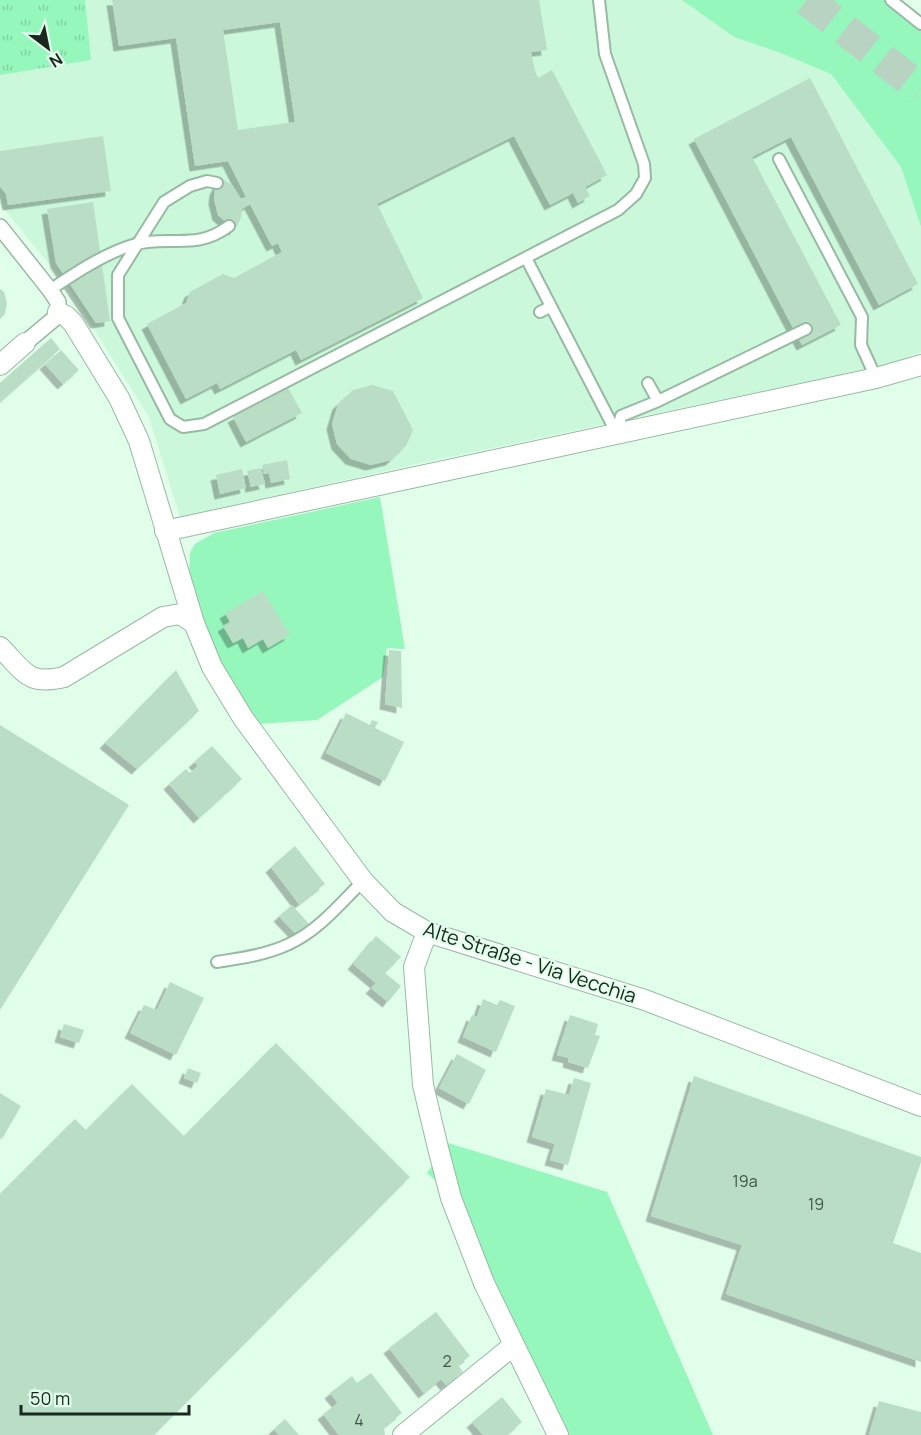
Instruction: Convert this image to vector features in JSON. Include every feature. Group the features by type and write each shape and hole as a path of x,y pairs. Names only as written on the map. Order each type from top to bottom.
{"street":[{"path":"0,227 58,302 56,318 0,365"},
{"name":"Alte Straße - Via Vecchia","path":"58,312 73,323 119,398 140,441 194,623 212,667 243,718 363,881 393,912 427,932 645,1000 921,1106"},
{"path":"165,531 876,378 921,365"},
{"path":"0,647 30,677 46,681 64,677 163,617 180,614 194,623"},
{"path":"427,932 414,967 423,1085 451,1198 484,1283 558,1435"},
{"path":"403,1435 514,1345"}],"lane":[{"path":"218,183 207,181 190,186 164,201 118,275 118,318 170,419 183,427 204,424 618,210 636,194 645,178 644,164 605,54 599,0"},
{"path":"891,0 921,24"},
{"path":"779,159 862,317 861,345 876,378"},
{"path":"50,290 91,264 136,244 202,240 229,226"},
{"path":"526,258 617,434"},
{"path":"540,312 550,307"},
{"path":"617,434 621,416 658,401 806,329"},
{"path":"648,383 658,401"},
{"path":"217,962 252,957 289,944 307,934 363,881"}],"shaded area":[{"path":"0,0 682,0 734,37 831,74 901,167 921,227 921,352 889,364 426,462 180,517 149,417 67,286 0,204"}],"green space":[{"path":"0,0 85,0 91,60 0,75"},
{"path":"682,0 901,0 921,17 921,227 901,167 831,74 734,37"},
{"path":"380,497 405,649 387,648 383,677 317,720 258,724 216,654 189,580 190,553 195,544 214,533"},
{"path":"448,1143 607,1192 713,1435 567,1435 488,1313 436,1181 427,1173"}],"building":[{"path":"112,0 539,0 547,50 531,52 535,71 538,78 552,70 607,175 585,187 590,196 578,203 573,193 550,205 514,136 377,204 423,298 301,360 296,350 220,389 217,383 186,399 147,324 186,303 190,292 223,274 234,278 282,252 278,243 272,246 250,204 242,209 241,218 235,230 218,215 214,199 215,190 221,178 232,185 241,199 246,197 228,161 195,166 176,38 119,46","holes":["280,22 295,122 238,130 223,30"]},
{"path":"810,78 918,284 879,305 791,137 752,157 841,325 802,345 694,139"},
{"path":"103,136 111,191 8,205 6,194 0,186 0,151"},
{"path":"93,202 110,321 96,323 56,263 47,209"},
{"path":"0,289 4,292 7,303 5,314 0,319"},
{"path":"51,338 60,349 0,402 0,383"},
{"path":"61,350 79,370 63,384 45,364"},
{"path":"373,385 393,391 413,430 406,446 391,460 371,465 351,459 337,444 332,424 338,404 353,390"},
{"path":"288,388 302,413 246,442 233,417"},
{"path":"287,460 290,479 271,483 269,473 264,474 262,465"},
{"path":"261,468 265,484 251,487 247,471"},
{"path":"242,469 246,488 220,494 216,475"},
{"path":"263,591 290,635 268,648 263,639 248,648 243,638 233,643 223,626 230,622 225,613"},
{"path":"389,650 401,651 402,708 385,704"},
{"path":"176,670 199,711 137,769 105,743"},
{"path":"346,713 370,725 372,720 378,722 375,728 404,742 385,781 326,753"},
{"path":"0,725 129,805 0,1010"},
{"path":"212,746 242,779 199,818 169,784 186,769 190,773 198,766 194,762"},
{"path":"295,846 325,884 299,904 271,867"},
{"path":"292,905 309,924 296,934 279,916"},
{"path":"376,936 401,957 385,973 401,986 388,1002 371,988 376,983 353,964"},
{"path":"170,982 204,998 176,1055 130,1033 144,1005 157,1010"},
{"path":"483,999 497,1005 500,1000 515,1006 496,1052 463,1037 472,1015 477,1017"},
{"path":"570,1015 598,1024 595,1035 600,1036 588,1068 568,1062 569,1058 557,1055"},
{"path":"64,1024 84,1030 79,1043 60,1037"},
{"path":"276,1043 410,1177 154,1435 0,1435 0,1194 75,1119 86,1130 132,1084 184,1136"},
{"path":"457,1054 486,1070 469,1104 439,1088"},
{"path":"188,1068 201,1073 197,1083 184,1078"},
{"path":"694,1076 921,1157 893,1243 921,1253 921,1362 726,1294 742,1245 651,1216"},
{"path":"574,1078 591,1083 568,1165 550,1160 555,1144 532,1137 546,1089 569,1095"},
{"path":"0,1093 21,1106 2,1139 0,1138"},
{"path":"436,1312 470,1356 458,1365 463,1372 446,1385 441,1379 424,1393 389,1348"},
{"path":"371,1373 402,1413 384,1427 385,1435 339,1435 323,1414 338,1403 330,1393 352,1376 357,1383"},
{"path":"502,1397 522,1422 507,1435 483,1435 472,1422"},
{"path":"879,1401 921,1412 921,1435 869,1435"},
{"path":"285,1419 299,1435 279,1435 274,1429"}],"tunnel":[{"path":"807,0 921,89"}]}
